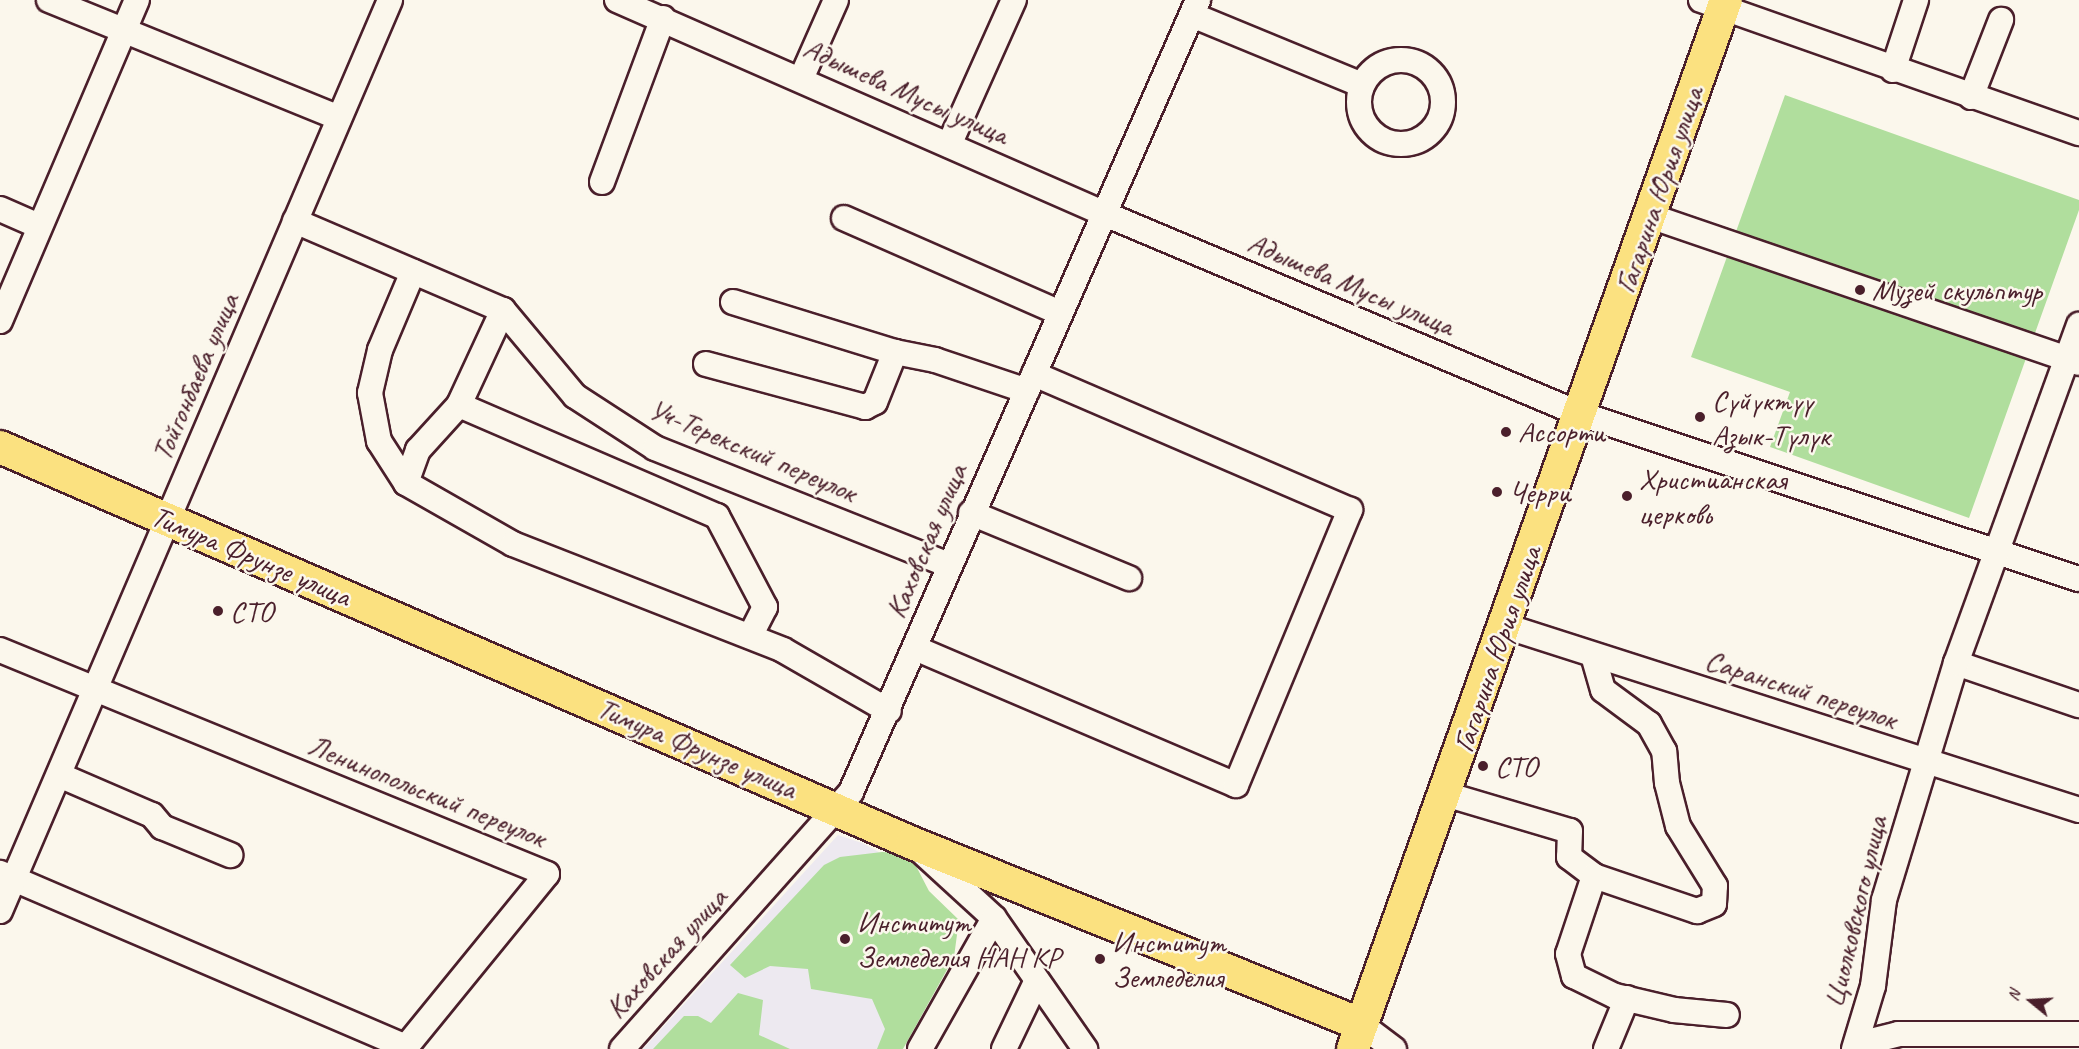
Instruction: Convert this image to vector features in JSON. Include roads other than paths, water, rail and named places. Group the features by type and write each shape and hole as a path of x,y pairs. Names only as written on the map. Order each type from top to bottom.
{"main road":[{"name":"Гагарина Юрия улица","path":"1365,1041 1445,794 1650,216 1717,3"},
{"name":"Тимура Фрунзе улица","path":"0,447 837,809 1365,1041"}],"street":[{"path":"49,0 339,118"},
{"path":"0,321 137,0"},
{"name":"Тойгонбаева улица","path":"0,911 7,876 59,775 390,0"},
{"name":"Адышева Мусы улица","path":"617,0 658,10 801,79 1105,214 1580,414 2079,579"},
{"path":"801,79 836,0"},
{"path":"949,145 1014,0"},
{"path":"1893,70 1916,0"},
{"path":"1717,3 1893,70 2079,133"},
{"path":"1195,8 1362,85"},
{"name":"Каховская улица","path":"622,1049 851,792 889,711 971,513 1195,8"},
{"path":"602,182 658,10"},
{"path":"1971,97 2001,20"},
{"path":"0,209 39,226"},
{"path":"1650,216 2073,361"},
{"path":"844,218 1060,313"},
{"name":"Уч-Терекский переулок","path":"295,221 503,310 575,396 655,448 949,565"},
{"path":"414,272 380,350 370,393 380,441 406,483 513,544 783,650 889,711"},
{"path":"733,302 895,352 1031,382 1350,510 1236,785 915,648"},
{"path":"406,483 418,450 459,405 503,310"},
{"name":"Циолковского улица","path":"1854,1049 1873,986 1884,900 1956,663 1995,551 2073,361 2079,325"},
{"path":"706,364 865,407 875,402 895,352"},
{"path":"459,405 717,516 765,607 750,636"},
{"path":"971,513 1129,578"},
{"name":"Саранский переулок","path":"1505,626 2079,810"},
{"name":"Ленинопольский переулок","path":"0,650 547,874 406,1047 7,876"},
{"path":"1445,794 1570,831 1569,857 1594,876 1697,911 1714,904 1715,886 1678,826 1667,783 1664,751 1649,724 1603,690 1593,655"},
{"path":"1956,663 2079,705"},
{"path":"59,775 152,815 162,827 230,855"},
{"path":"912,843 994,918 1085,1049"},
{"path":"1594,876 1568,954 1574,976 1626,998 1674,1010 1727,1014"},
{"path":"920,1049 994,918"},
{"path":"1004,1049 1037,980"},
{"path":"1606,1049 1626,998"},
{"path":"1861,1049 1867,1042 1898,1034 2079,1034"},
{"name":"Тимура Фрунзе улица","path":"1365,1041 1394,1049"}],"place":[{"name":"Музей скульптур","path":"1860,290"},
{"name":"Сүйүктүү Азык-Түлүк","path":"1700,417"},
{"name":"Ассорти","path":"1506,432"},
{"name":"Черри","path":"1497,492"},
{"name":"Христианская церковь","path":"1627,496"},
{"name":"СТО","path":"218,611"},
{"name":"CTO","path":"1483,766"},
{"name":"Институт Земледелия НАН КР","path":"845,939"},
{"name":"Институт Земледелия","path":"1100,959"}]}
